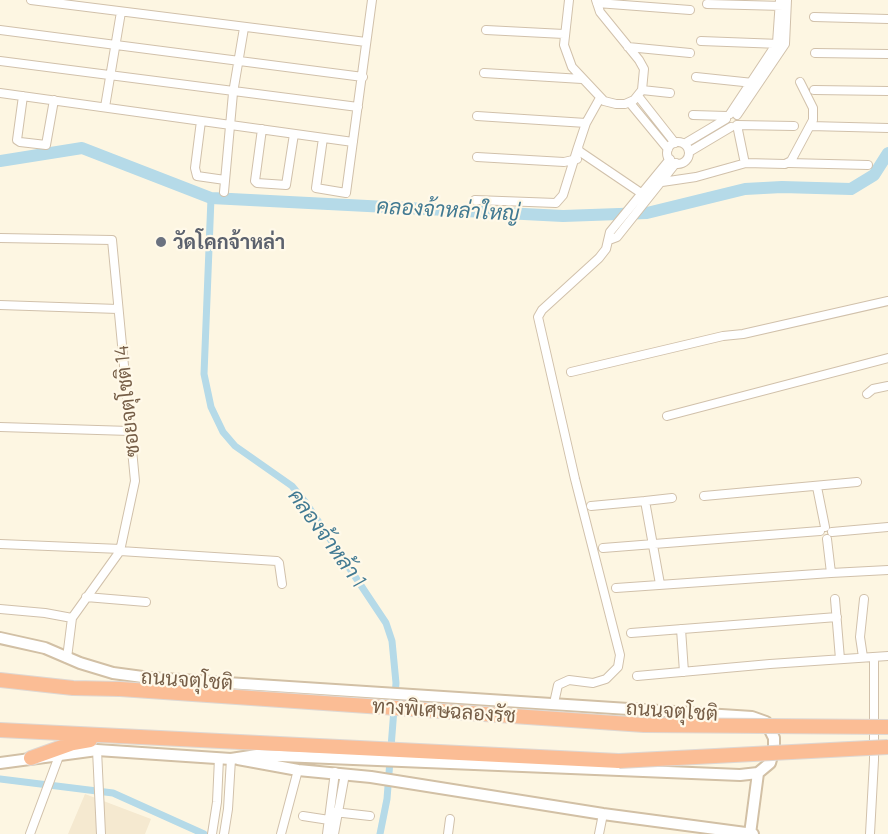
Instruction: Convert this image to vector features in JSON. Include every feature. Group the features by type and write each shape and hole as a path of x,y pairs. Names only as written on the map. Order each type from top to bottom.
{"highway":[{"name":"ทางพิเศษฉลองรัช","path":"0,680 73,688 120,689 644,725 888,727"},
{"name":"ทางพิเศษฉลองรัช","path":"0,730 116,735 378,755 473,753 630,760 888,747"},
{"path":"31,758 74,743 116,735"}],"street":[{"path":"31,0 79,3 122,12 366,42"},
{"path":"323,138 316,187 346,193 372,0"},
{"path":"568,0 564,45 575,72 600,98 616,105 630,103 640,93 644,69 603,16 596,2"},
{"path":"596,2 690,10"},
{"path":"554,703 558,685 569,680 593,683 606,679 618,667 620,656 575,478 538,317 542,310 599,258 641,193 676,162 687,159 689,152 731,119 781,45 783,3 707,4"},
{"path":"105,107 122,12"},
{"path":"814,17 888,19"},
{"path":"224,192 233,93 244,28"},
{"path":"0,30 363,77"},
{"path":"486,30 564,34"},
{"path":"701,41 781,45"},
{"path":"628,47 690,53"},
{"path":"815,53 888,54"},
{"path":"0,61 233,93 358,107"},
{"path":"484,73 582,79"},
{"path":"696,77 754,84"},
{"path":"789,163 796,155 813,120 813,108 800,82"},
{"path":"814,90 888,91"},
{"path":"0,93 353,142"},
{"path":"640,93 670,93"},
{"path":"640,93 689,152"},
{"path":"23,96 17,140 20,142 46,144 54,100"},
{"path":"475,200 556,203 563,195 586,123 600,98"},
{"path":"630,103 690,178"},
{"path":"693,114 794,126"},
{"path":"477,116 586,123"},
{"path":"668,149 731,119"},
{"path":"731,119 744,159"},
{"path":"201,121 195,168 197,176 225,180"},
{"path":"810,126 888,128"},
{"path":"262,129 255,181 257,183 286,185 294,134"},
{"path":"578,147 587,158 641,193"},
{"path":"477,157 564,162 587,158"},
{"path":"612,236 641,208 676,162"},
{"path":"662,182 690,178 746,163 868,165"},
{"name":"ซอยจตุโชติ 14","path":"0,238 112,240 135,481 121,550 72,618 67,658"},
{"path":"571,372 723,336 743,334 888,301"},
{"path":"0,305 118,309"},
{"path":"667,416 888,358"},
{"path":"867,394 873,389 888,386"},
{"path":"0,427 130,431"},
{"path":"704,496 857,482"},
{"path":"817,487 831,573"},
{"path":"591,506 672,498"},
{"path":"645,501 660,584"},
{"path":"603,548 888,527"},
{"path":"0,544 277,561 282,584"},
{"path":"616,588 888,570"},
{"path":"86,597 146,602"},
{"path":"835,599 840,659"},
{"path":"863,657 860,637 864,599"},
{"path":"0,609 72,618"},
{"path":"631,633 837,617"},
{"path":"681,629 684,672"},
{"name":"ถนนจตุโชติ","path":"0,638 45,648 113,673 150,678 752,717 766,722 774,738 770,763 758,773"},
{"path":"637,676 888,656"},
{"path":"870,834 874,760 874,657"},
{"path":"0,763 97,750 233,759 752,834 758,773 740,775 406,754"},
{"path":"97,750 101,834"},
{"path":"233,759 257,755 378,755 375,779"},
{"path":"30,834 59,756"},
{"path":"212,834 219,758"},
{"path":"225,830 233,759"},
{"path":"281,834 298,770"},
{"path":"334,834 334,812 340,773"},
{"path":"334,812 370,816"},
{"path":"327,834 329,820 334,812"},
{"path":"599,834 603,814"},
{"path":"303,816 329,820"},
{"path":"448,834 450,819"}],"shaded area":[{"path":"85,794 151,819 145,834 68,834"}],"waterway":[{"name":"คลองจ้าหล่าใหญ่","path":"0,161 82,148 211,198 563,216 647,213 745,189 782,187 851,189 874,175 888,153"},
{"name":"คลองจ้าหล้า 1","path":"211,198 204,374 211,407 223,432 235,446 292,486 306,503 386,623 392,641 396,683 387,799 380,834"},
{"path":"0,779 113,793 204,834"}],"place":[{"name":"วัดโคกจ้าหล่า","path":"161,242"}]}
